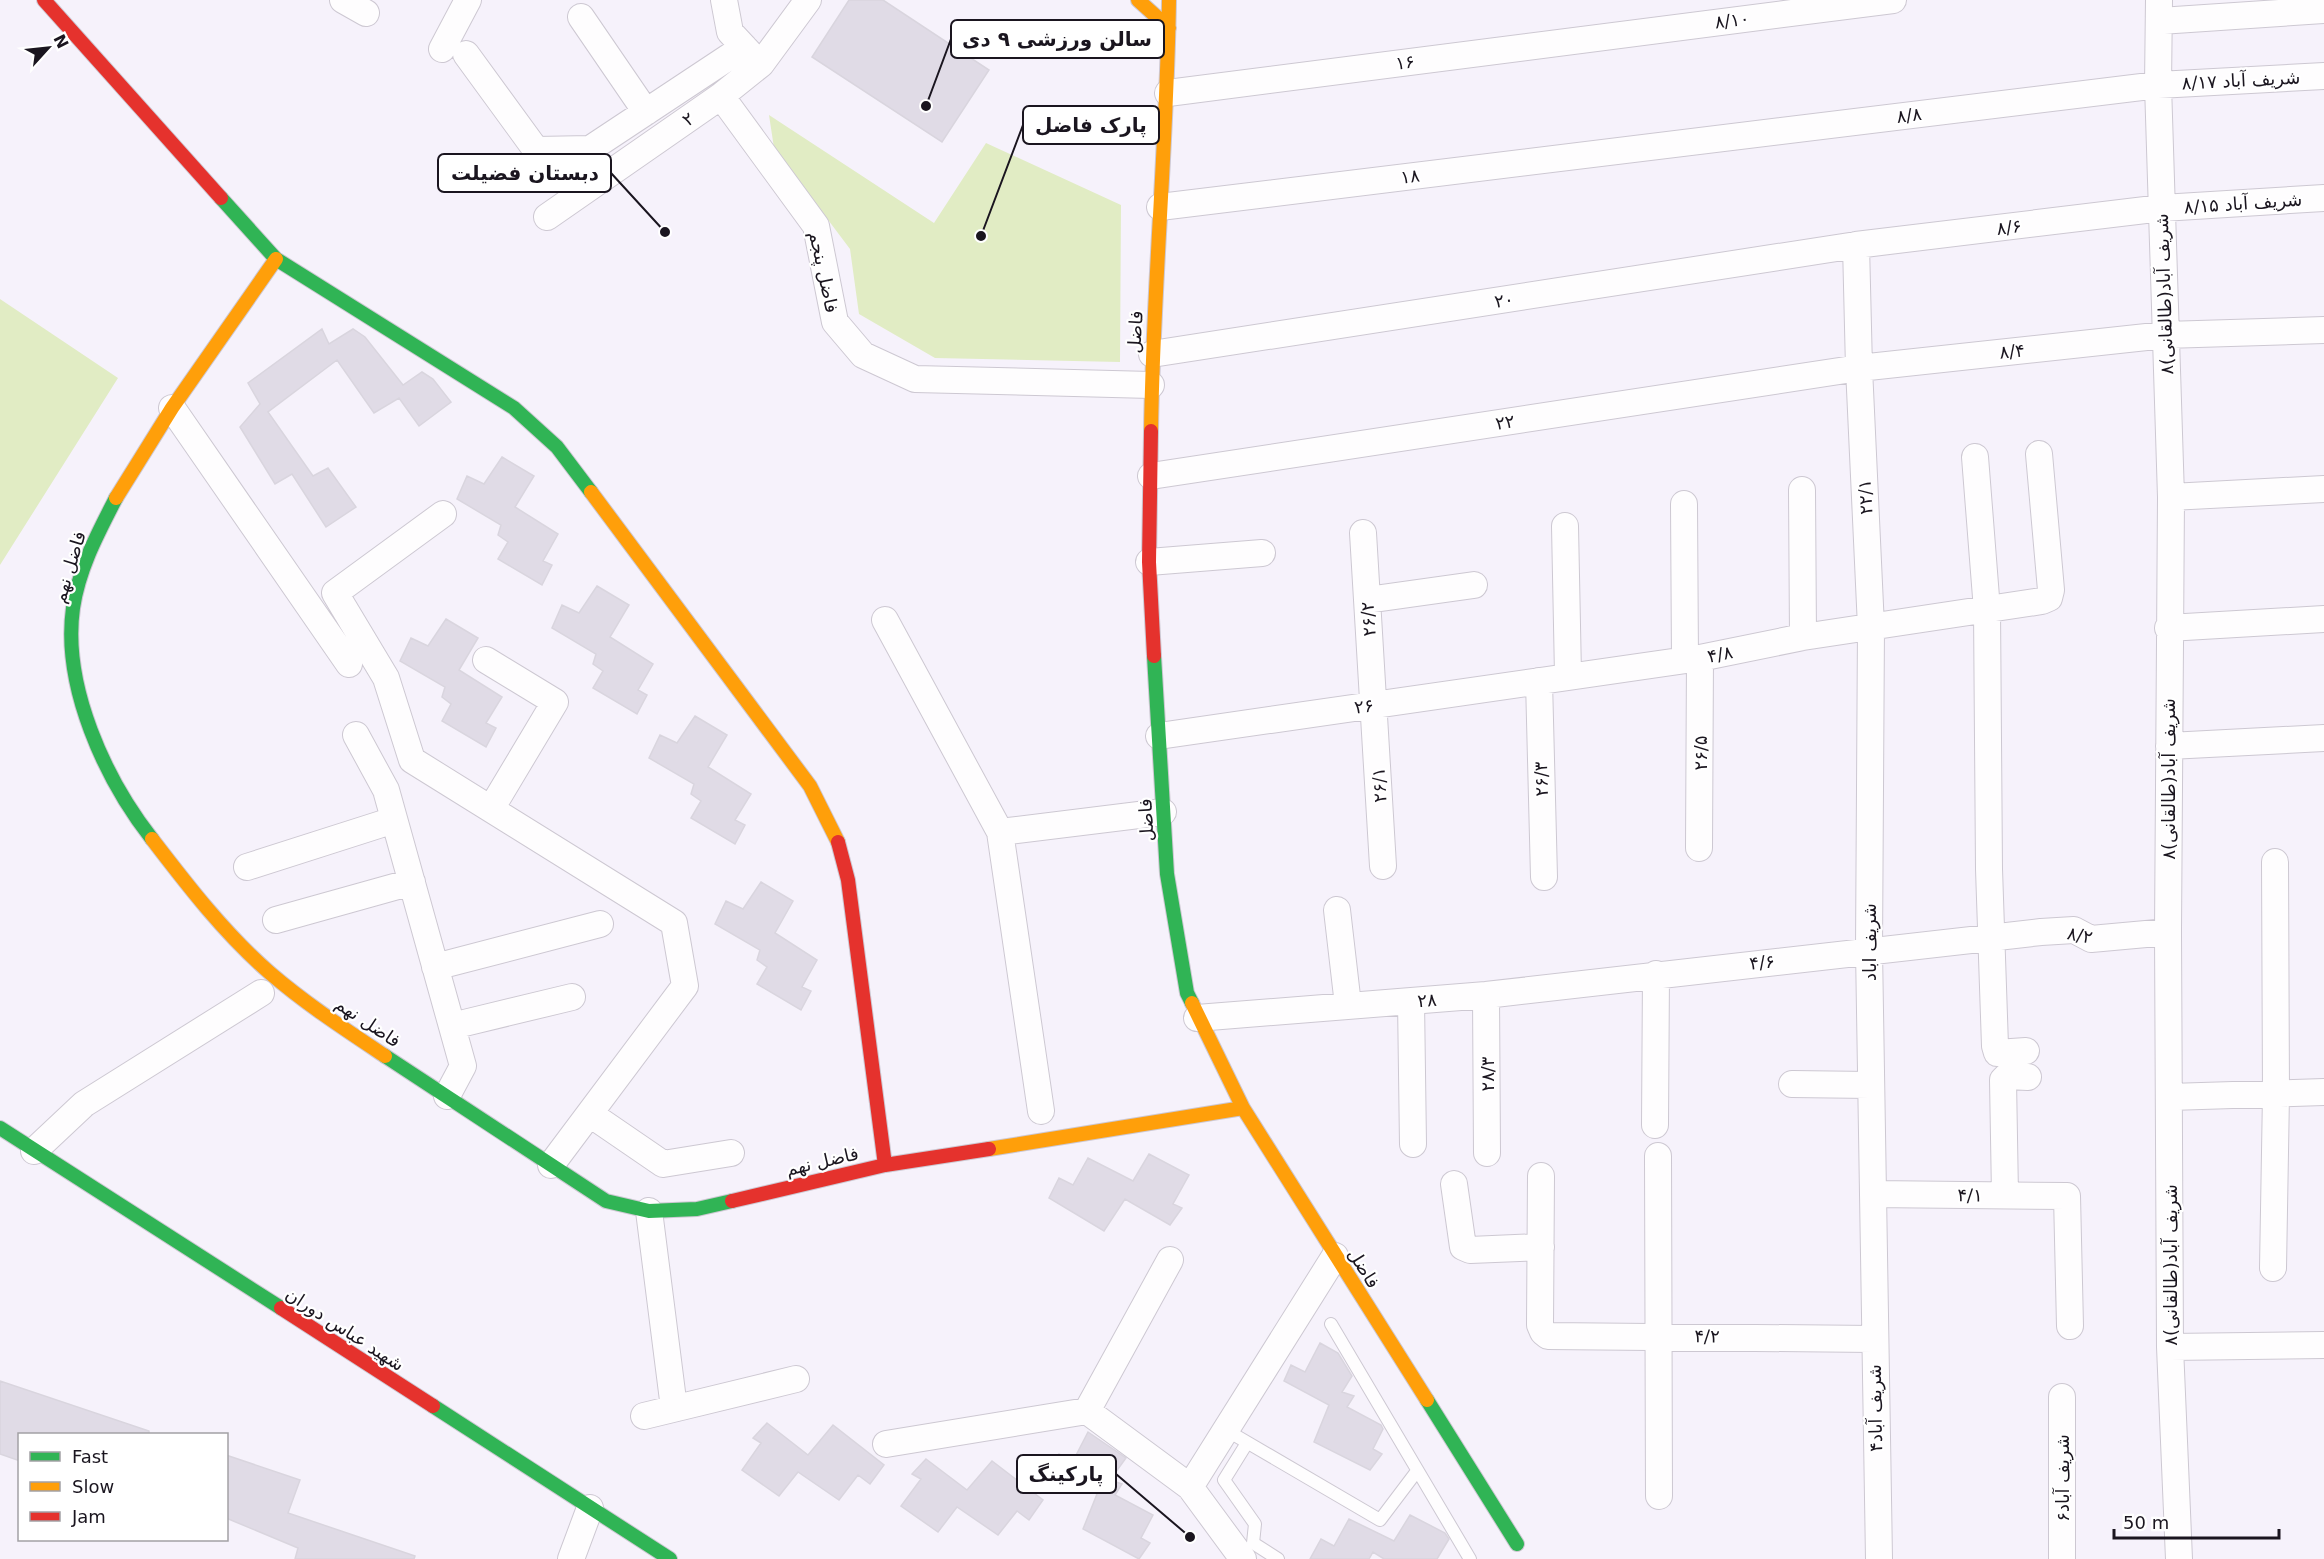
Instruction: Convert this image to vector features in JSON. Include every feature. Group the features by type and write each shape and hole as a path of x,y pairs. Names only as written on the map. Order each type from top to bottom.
{"street":[{"path":"44,0 276,259 514,408 556,447 810,786 837,837 848,880 885,1165"},
{"path":"343,0 366,13"},
{"path":"468,0 454,51 536,150 590,149 646,112 752,56 730,32 724,0"},
{"name":"۲","path":"547,217 721,96 752,56 808,0"},
{"path":"1138,0 1169,28"},
{"name":"فاضل","path":"1169,0 1168,93 1152,354 1149,562 1167,874 1187,993 1197,1018 1243,1108 1522,1552"},
{"name":"۸/۱۰","path":"1643,32 1893,0"},
{"path":"2159,11 2324,10"},
{"name":"۸شریف آباد(طالقانی)","path":"2159,11 2158,85 2171,497 2168,628 2170,1347 2179,1559"},
{"path":"581,17 646,112"},
{"name":"۱۶","path":"1168,93 1643,32"},
{"name":"شریف آباد ۸/۱۷","path":"2158,85 2324,75"},
{"name":"۸/۸","path":"1661,146 2158,85"},
{"name":"فاضل پنجم","path":"721,96 816,226 835,322 863,355 915,379 1151,385"},
{"name":"۱۸","path":"1160,207 1661,146"},
{"name":"شریف آباد ۸/۱۵","path":"2162,208 2324,198"},
{"name":"۸/۶","path":"1857,245 2162,208"},
{"name":"۲۰","path":"1152,354 1857,245"},
{"name":"۲۲/۱","path":"1857,245 1859,368 1871,627"},
{"name":"فاضل نهم","path":"276,259 172,408 117,495 89,550 73,608 72,670 92,736 138,820 203,904 269,972 328,1018 606,1201 649,1211 697,1209 885,1165 1243,1108"},
{"name":"۸/۴","path":"1859,368 2165,335 2324,330"},
{"name":"۲۲","path":"1151,476 1859,368"},
{"path":"172,408 349,664"},
{"name":"۴/۸","path":"1568,675 1692,659 1803,637 1986,610 2049,598 2051,590 2039,454"},
{"path":"1975,457 1986,610 1995,1047 1997,1053 2026,1051"},
{"path":"2171,497 2324,489"},
{"path":"1802,490 1803,637"},
{"name":"۲۶/۵","path":"1684,504 1700,848"},
{"path":"443,513 335,593 386,678 412,760 674,923 685,986 551,1165"},
{"path":"1565,526 1568,675"},
{"name":"۲۶/۲","path":"1362,533 1374,705"},
{"path":"1149,562 1262,554"},
{"path":"1367,600 1474,585"},
{"path":"2168,628 2324,619"},
{"path":"885,620 1000,832 1041,1111"},
{"name":"شریف اباد","path":"1871,627 1869,950 1874,1194 1872,1257"},
{"path":"486,660 555,702 491,809"},
{"name":"۲۶","path":"1159,736 1568,675"},
{"name":"۲۶/۳","path":"1539,681 1544,877"},
{"name":"۲۶/۱","path":"1374,705 1383,866"},
{"path":"356,735 386,790 463,1066 447,1096"},
{"path":"2169,746 2324,738"},
{"path":"1000,832 1164,812"},
{"path":"247,867 394,820"},
{"path":"2273,1268 2276,1094 2275,862"},
{"path":"276,920 412,882"},
{"path":"1337,910 1348,1005"},
{"path":"435,967 600,924"},
{"name":"۸/۲","path":"1869,950 2074,930 2091,939 2168,932"},
{"name":"۴/۶","path":"1656,974 1869,950"},
{"path":"1655,1125 1656,974"},
{"name":"۲۸","path":"1197,1018 1486,996 1656,974"},
{"path":"34,1151 84,1104 261,993"},
{"name":"۲۸/۳","path":"1486,996 1487,1153"},
{"path":"452,1026 572,997"},
{"path":"1411,1001 1413,1144"},
{"path":"2005,1195 2003,1080 2007,1076 2028,1077"},
{"path":"1792,1084 1870,1085"},
{"path":"2170,1096 2324,1092"},
{"path":"590,1114 663,1164 731,1153"},
{"name":"شهید عباس دوران","path":"0,1128 670,1559"},
{"path":"1658,1156 1659,1496"},
{"path":"1454,1184 1463,1247 1470,1250 1541,1247 1541,1176"},
{"name":"۴/۱","path":"1874,1194 2067,1196 2070,1326"},
{"path":"649,1211 674,1408"},
{"name":"۴/۲","path":"1541,1247 1540,1325 1548,1336 1659,1335 1873,1339"},
{"path":"1190,1487 1237,1437 1335,1256"},
{"name":"۴شریف آباد","path":"1872,1257 1878,1559"},
{"path":"1087,1411 1170,1260"},
{"path":"2170,1347 2324,1345"},
{"path":"644,1416 796,1379"},
{"name":"شریف آباد۶","path":"2062,1397 2062,1559"},
{"path":"886,1444 1087,1411 1190,1487 1243,1559"},
{"path":"571,1559 590,1508"}],"lane":[{"path":"1331,1324 1470,1559"},
{"path":"1278,1559 1252,1543 1255,1524 1224,1480 1237,1437 1380,1520 1418,1471"}],"green space":[{"path":"769,115 934,223 986,143 1121,205 1120,362 935,358 859,314 850,249 774,148"},
{"path":"0,299 118,378 0,565"}],"building":[{"path":"849,0 883,0 989,70 942,142 812,57"},
{"path":"322,329 329,344 353,329 365,337 403,385 422,372 433,379 451,402 419,426 399,398 374,413 337,360 268,412 313,476 328,468 356,507 326,527 292,474 275,484 240,427 260,404 248,383"},
{"path":"502,457 534,476 515,507 558,534 543,561 552,565 542,585 498,559 508,542 498,535 501,525 457,499 467,476 484,484"},
{"path":"597,586 629,605 610,637 653,664 638,690 647,695 637,714 593,688 603,671 593,664 596,654 552,628 562,605 579,613"},
{"path":"446,619 478,638 459,670 502,697 486,723 496,728 486,747 442,721 451,704 442,697 445,687 400,661 411,638 428,646"},
{"path":"695,716 727,735 708,767 751,794 735,820 745,825 735,844 691,818 701,801 691,794 694,784 649,758 660,735 677,743"},
{"path":"761,882 793,901 775,933 817,960 802,987 811,991 801,1010 757,984 767,967 757,960 760,950 715,924 726,901 743,909"},
{"path":"1149,1154 1189,1175 1173,1204 1182,1208 1170,1225 1125,1199 1104,1231 1049,1198 1059,1178 1073,1185 1088,1158 1133,1181"},
{"path":"1320,1343 1338,1353 1352,1376 1342,1392 1354,1396 1347,1407 1381,1425 1383,1429 1373,1449 1382,1454 1370,1470 1314,1442 1329,1405 1284,1381 1291,1365 1305,1372"},
{"path":"0,1381 149,1431 149,1433 18,1433 18,1460 0,1454"},
{"path":"767,1423 808,1455 833,1425 884,1465 870,1484 858,1475 839,1500 798,1472 779,1496 742,1470 761,1443 753,1438"},
{"path":"1088,1432 1126,1458 1110,1480 1122,1484 1115,1495 1153,1515 1141,1538 1150,1543 1139,1559 1083,1529 1097,1494 1052,1470 1059,1454 1073,1461"},
{"path":"228,1456 300,1480 288,1513 415,1556 414,1559 295,1559 298,1548 228,1519"},
{"path":"926,1459 967,1490 992,1461 1043,1500 1029,1520 1017,1511 998,1535 957,1507 938,1532 901,1506 921,1479 912,1474"},
{"path":"1410,1515 1445,1533 1449,1539 1437,1559 1384,1559 1373,1552 1369,1559 1310,1559 1321,1539 1334,1546 1349,1519 1394,1541"}],"traffic: fast":[{"path":"221,198 276,259 514,408 557,447 591,492"},
{"path":"116,498 90,551 76,593 71,638 74,669 81,700 103,760 118,789 152,839"},
{"path":"1154,656 1167,874 1187,993 1192,1003"},
{"path":"385,1056 606,1201 649,1211 697,1209 732,1201"},
{"path":"0,1128 281,1308"},
{"path":"1427,1400 1517,1544"},
{"path":"433,1406 670,1559"}],"traffic: slow":[{"path":"1138,0 1169,28"},
{"path":"1151,431 1169,0"},
{"path":"116,498 172,408 276,259"},
{"path":"591,492 810,786 838,842"},
{"path":"152,839 208,909 253,958 312,1006 385,1056"},
{"path":"1192,1003 1243,1108 1427,1400"},
{"path":"989,1149 1243,1108"}],"traffic: jam":[{"path":"44,0 221,198"},
{"path":"1151,431 1149,562 1154,656"},
{"path":"838,842 848,880 885,1165"},
{"path":"732,1201 885,1165 989,1149"},
{"path":"281,1308 433,1406"}],"place":[{"name":"سالن ورزشی ۹ دی","path":"926,106"},
{"name":"دبستان فضیلت","path":"665,232"},
{"name":"پارک فاضل","path":"981,236"},
{"name":"پارکینگ","path":"1190,1537"}]}
